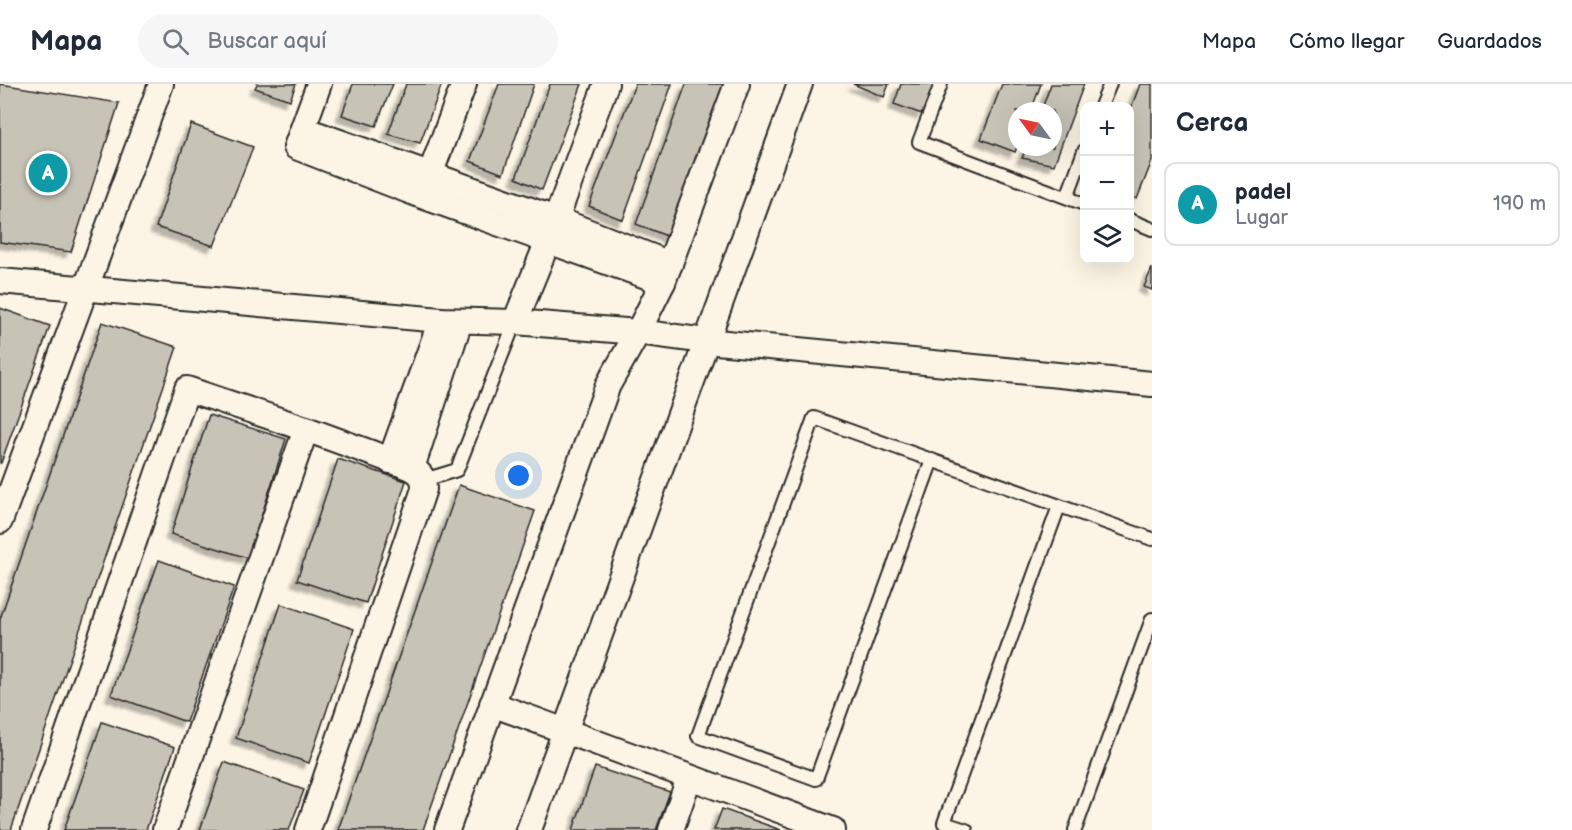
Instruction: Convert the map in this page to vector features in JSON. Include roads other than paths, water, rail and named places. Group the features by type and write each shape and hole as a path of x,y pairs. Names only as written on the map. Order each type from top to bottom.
{"street":[{"path":"0,521 161,84"},
{"path":"319,84 296,147 427,185 667,273"},
{"path":"427,185 464,84"},
{"path":"515,321 552,230 606,84"},
{"path":"447,830 608,385 638,332 667,273 737,84"},
{"path":"529,830 800,84"},
{"path":"0,280 450,320 515,321 638,332 706,341 1152,384"},
{"path":"408,470 450,320"},
{"path":"34,830 187,389 306,429 408,470 424,489 308,830"},
{"path":"165,830 306,429"},
{"path":"492,704 826,829"},
{"path":"671,830 689,778"}],"lane":[{"path":"941,84 919,142 1080,202"},
{"path":"1103,102 1110,84"},
{"path":"1067,197 1082,156"},
{"path":"1134,222 1152,229"},
{"path":"408,470 457,470 515,321"},
{"path":"932,460 816,779 698,736 814,417 1152,539"},
{"path":"966,830 944,823 1059,506"},
{"path":"1075,830 1152,619"}],"place":[{"name":"padel","path":"48,173"}]}
